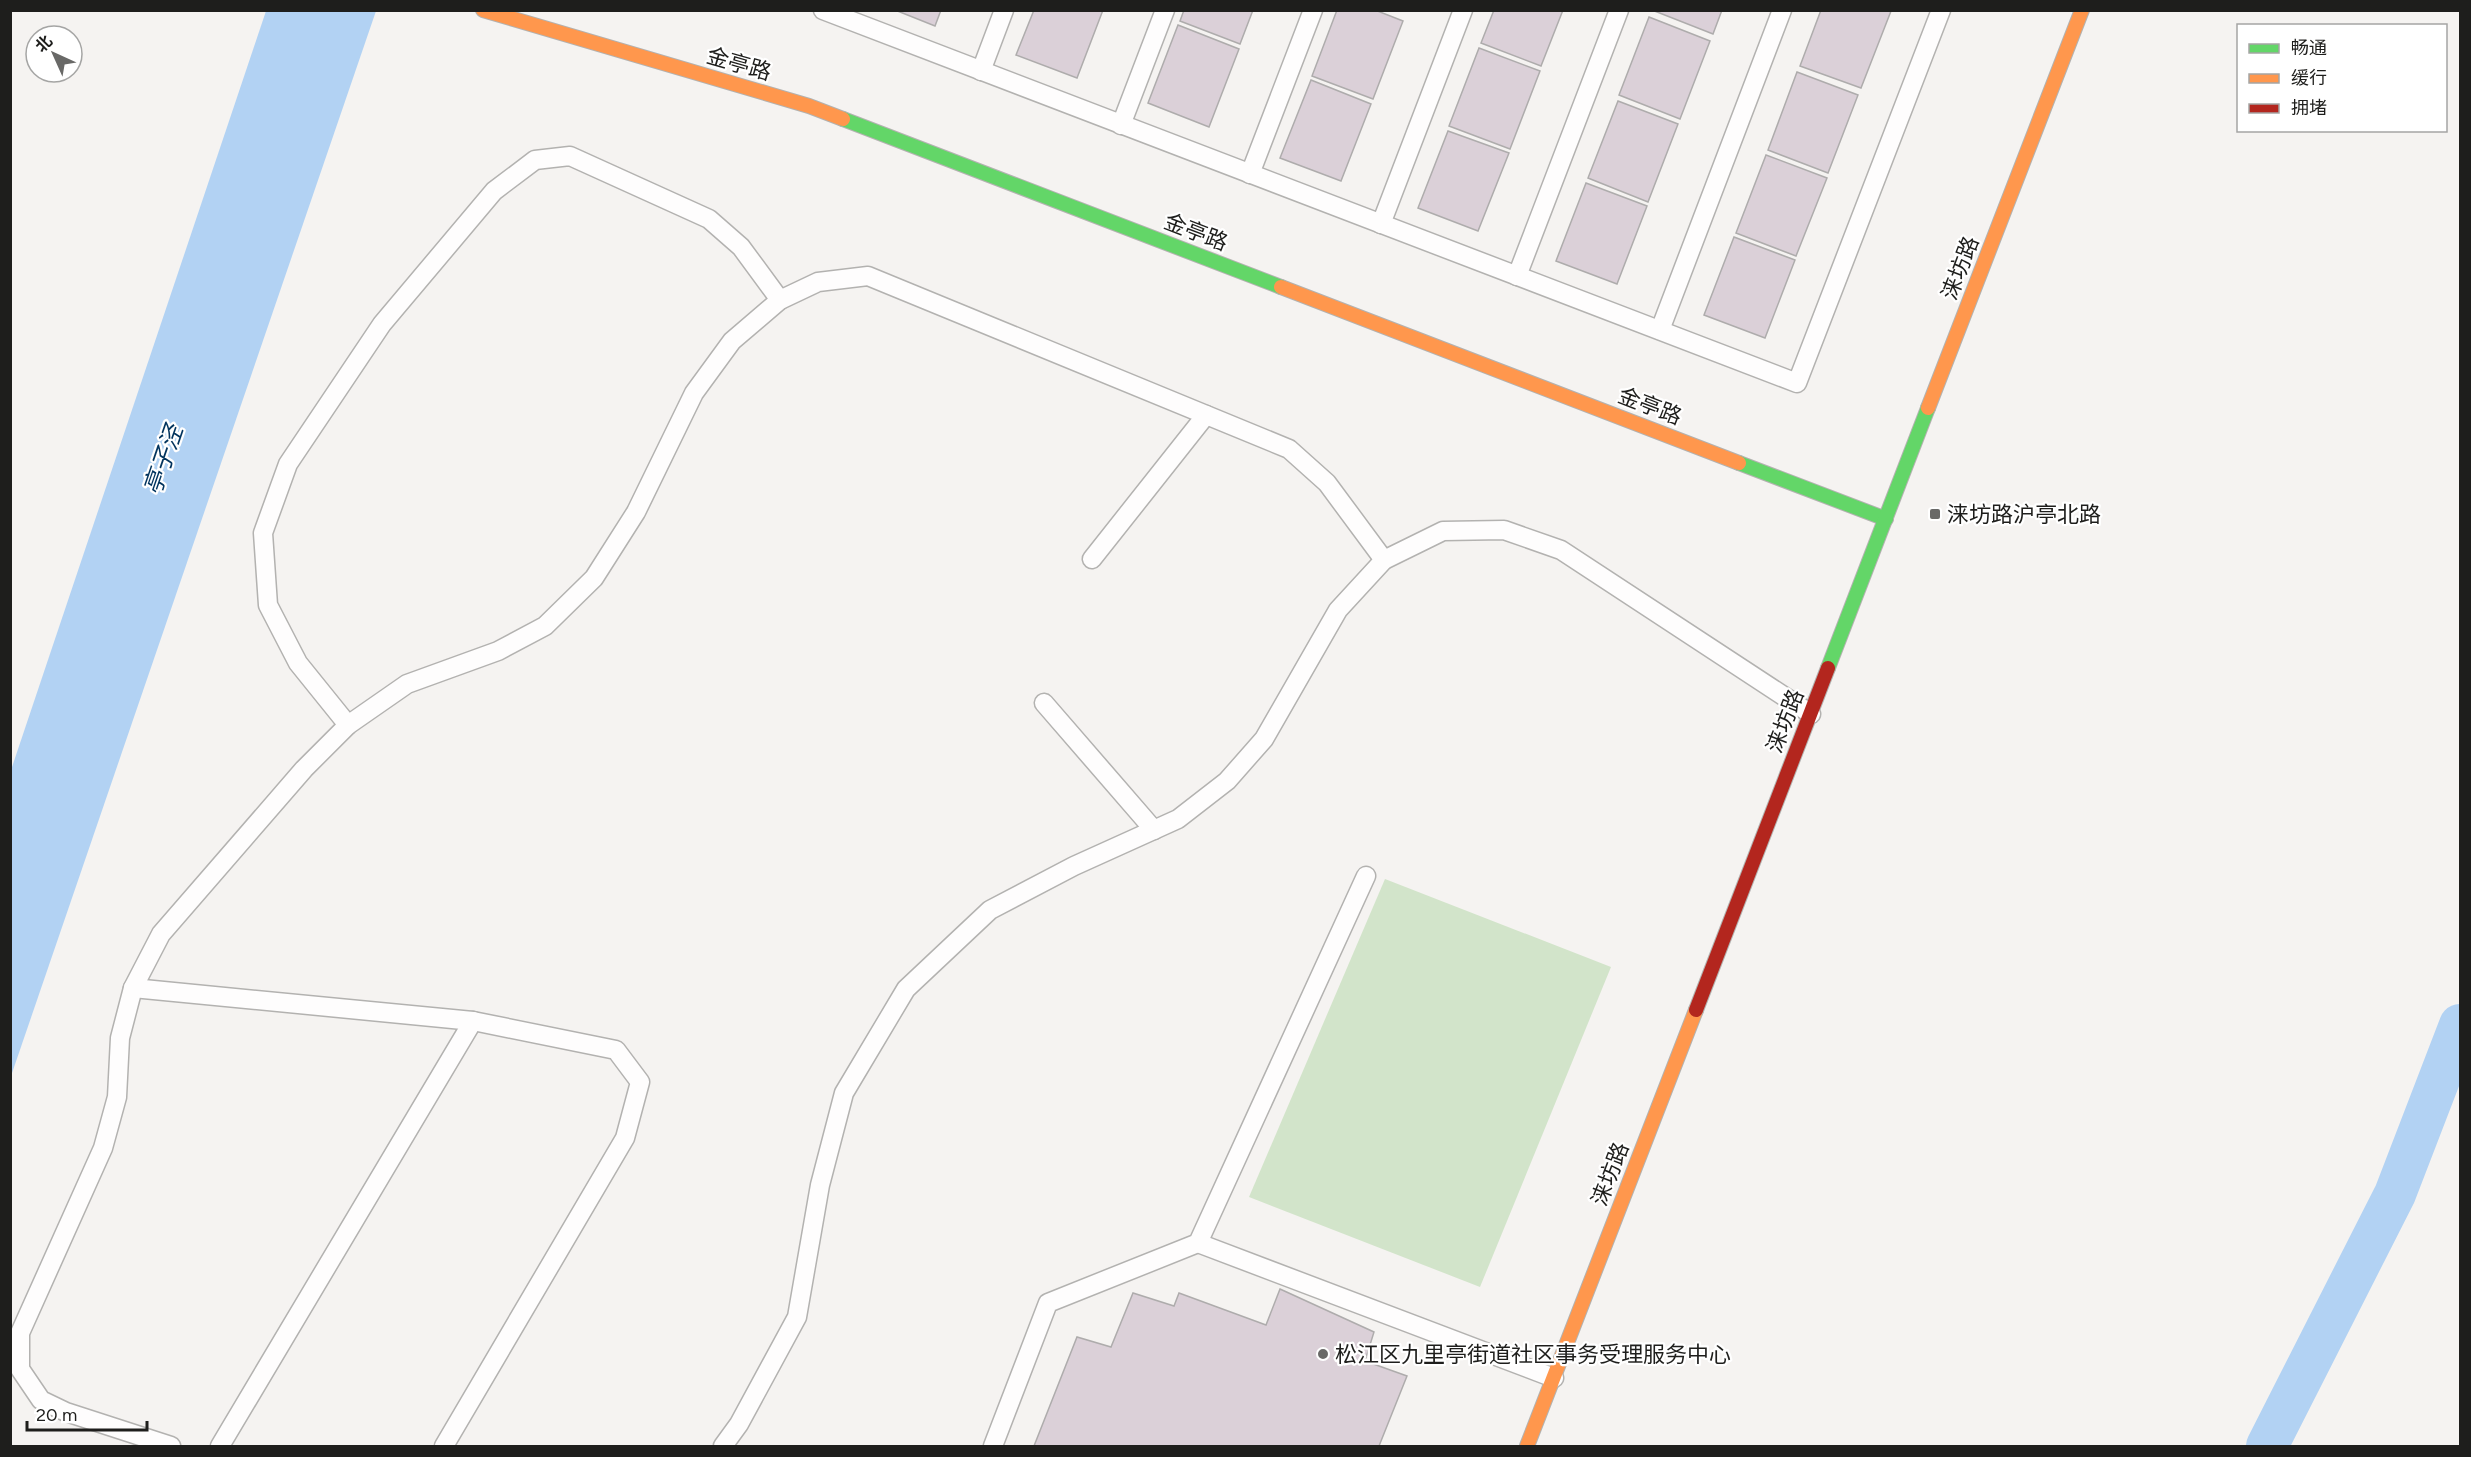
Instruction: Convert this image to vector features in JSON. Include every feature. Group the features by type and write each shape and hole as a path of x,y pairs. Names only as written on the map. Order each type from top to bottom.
{"street":[{"name":"金亭路","path":"483,10 809,106 1886,519"},
{"name":"涞坊路","path":"1527,1446 2082,10"}],"lane":[{"path":"823,10 1797,383 1941,10"},
{"path":"981,71 1004,10"},
{"path":"1121,125 1165,10"},
{"path":"1250,174 1313,10"},
{"path":"1381,224 1463,10"},
{"path":"1517,276 1619,10"},
{"path":"1660,330 1782,10"},
{"path":"348,725 298,663 268,605 263,533 288,464 382,324 494,191 535,160 570,156 709,219 741,247 780,300"},
{"path":"171,1446 66,1412 41,1400 20,1370 20,1333 103,1148 117,1097 120,1038 133,988 161,934 304,769 348,725 407,684 498,651 545,626 594,578 636,512 694,393 732,341 780,300 818,282 868,276 1289,449 1328,483 1384,560"},
{"path":"1092,559 1206,415"},
{"path":"723,1446 739,1424 797,1317 820,1185 844,1093 906,989 990,910 1074,866 1178,819 1227,781 1264,739 1338,610 1384,560 1443,531 1504,530 1562,550 1810,714"},
{"path":"1044,703 1154,830"},
{"path":"1198,1243 1366,876"},
{"path":"133,988 473,1021 616,1050 640,1082 625,1138 444,1446"},
{"path":"220,1446 473,1021"},
{"path":"993,1446 1048,1303 1198,1243 1554,1378"}],"green space":[{"path":"1385,879 1611,967 1480,1287 1249,1197"}],"water":[{"name":"亭子泾","path":"266,11 376,11 11,1076 11,770"}],"building":[{"path":"895,10 941,10 935,26"},
{"path":"1034,10 1103,10 1077,78 1016,55"},
{"path":"1184,10 1253,10 1240,44 1180,21"},
{"path":"1337,10 1375,10 1403,21 1373,99 1312,76"},
{"path":"1494,10 1563,10 1541,66 1481,43"},
{"path":"1652,10 1722,10 1713,34"},
{"path":"1821,10 1891,11 1861,88 1800,66"},
{"path":"1649,17 1710,41 1680,119 1619,95"},
{"path":"1178,25 1239,49 1209,127 1148,103"},
{"path":"1479,48 1540,71 1510,149 1449,126"},
{"path":"1797,72 1858,95 1828,173 1768,150"},
{"path":"1311,80 1371,104 1341,181 1280,158"},
{"path":"1618,101 1678,124 1648,202 1588,178"},
{"path":"1448,131 1509,153 1478,231 1418,208"},
{"path":"1766,155 1827,178 1796,256 1736,233"},
{"path":"1586,183 1647,206 1617,284 1556,261"},
{"path":"1734,237 1795,260 1765,338 1704,315"},
{"path":"1280,1289 1374,1332 1365,1361 1407,1376 1379,1446 1034,1446 1077,1337 1111,1347 1133,1293 1174,1306 1179,1293 1266,1325"}],"waterway":[{"path":"2267,1446 2395,1194 2460,1025"}],"traffic: fast":[{"path":"843,119 1281,287"},
{"path":"1828,668 1928,408"},
{"path":"1739,463 1886,519"}],"traffic: slow":[{"path":"483,10 809,106 843,119"},
{"path":"1928,408 2082,10"},
{"path":"1281,287 1739,463"},
{"path":"1527,1446 1696,1010"}],"traffic: jam":[{"path":"1696,1010 1828,668"}],"place":[{"name":"涞坊路沪亭北路","path":"1935,514"},
{"name":"松江区九里亭街道社区事务受理服务中心","path":"1323,1354"}]}
